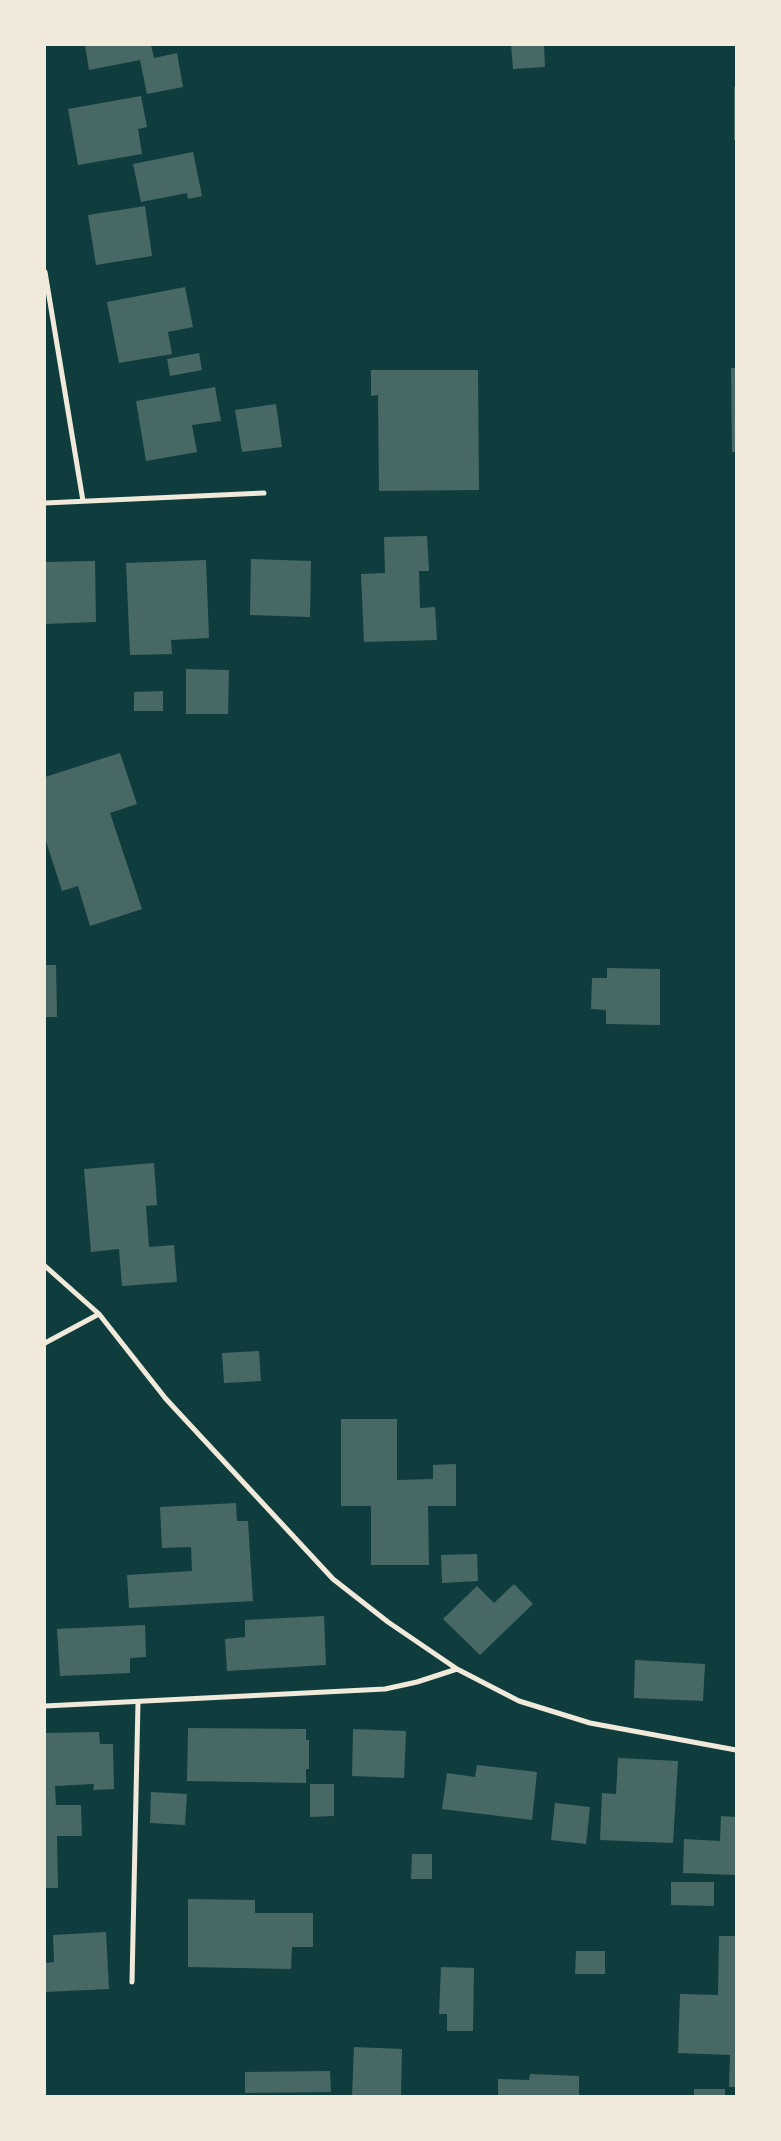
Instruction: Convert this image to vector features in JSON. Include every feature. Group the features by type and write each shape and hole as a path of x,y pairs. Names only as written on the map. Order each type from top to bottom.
{"street":[{"path":"45,272 83,501"},
{"path":"45,503 264,493"},
{"path":"45,1266 99,1314 166,1399 333,1579 388,1622 457,1669 519,1701 590,1723 736,1750"},
{"path":"45,1343 99,1314"},
{"path":"45,1706 386,1690 457,1669"},
{"path":"132,1982 138,1702"}],"building":[{"path":"85,45 151,45 154,58 177,53 183,87 147,94 140,60 89,70"},
{"path":"511,45 544,45 545,67 513,69"},
{"path":"734,87 736,87 736,140 734,140"},
{"path":"141,96 147,127 138,129 142,154 78,165 68,109"},
{"path":"193,152 202,196 188,199 187,193 141,202 133,164"},
{"path":"145,206 152,256 96,265 88,215"},
{"path":"185,287 193,327 168,332 172,354 119,363 107,302"},
{"path":"199,353 202,370 170,376 167,359"},
{"path":"731,368 736,368 736,452 732,452"},
{"path":"371,370 478,370 479,490 379,491 378,395 371,396"},
{"path":"215,387 221,421 192,425 197,452 146,461 136,401"},
{"path":"276,404 282,447 242,452 235,410"},
{"path":"427,536 429,571 419,571 420,608 435,607 437,640 364,642 361,574 385,573 384,537"},
{"path":"251,559 311,561 310,617 250,615"},
{"path":"206,560 209,638 171,640 172,654 130,655 126,563"},
{"path":"95,561 96,622 45,624 45,562"},
{"path":"186,669 229,670 228,714 186,714"},
{"path":"163,691 163,711 134,711 134,692"},
{"path":"120,753 137,804 110,813 142,909 90,926 78,886 62,891 45,838 45,777"},
{"path":"45,965 56,965 57,1017 45,1017"},
{"path":"607,968 660,969 660,1025 606,1024 606,1010 591,1009 592,978 607,978"},
{"path":"154,1163 157,1205 146,1206 149,1247 174,1245 177,1282 122,1286 119,1249 91,1252 84,1169"},
{"path":"259,1351 261,1381 224,1383 222,1353"},
{"path":"341,1419 397,1419 397,1480 433,1479 433,1465 456,1464 456,1506 428,1506 429,1565 371,1565 371,1506 341,1506"},
{"path":"236,1503 237,1521 248,1521 253,1601 129,1608 127,1575 192,1571 191,1547 162,1548 160,1507"},
{"path":"477,1554 478,1581 442,1583 441,1555"},
{"path":"514,1584 533,1604 480,1655 443,1619 477,1586 494,1603"},
{"path":"324,1616 326,1665 227,1671 225,1639 245,1637 245,1620"},
{"path":"145,1625 146,1657 130,1658 130,1673 60,1676 57,1629"},
{"path":"635,1660 705,1664 703,1701 634,1698"},
{"path":"188,1728 306,1729 306,1740 309,1740 309,1769 306,1769 306,1783 187,1781"},
{"path":"353,1729 406,1731 404,1778 352,1776"},
{"path":"99,1732 100,1744 113,1744 114,1789 93,1790 94,1784 55,1786 56,1805 81,1805 82,1836 57,1836 58,1888 45,1888 45,1733"},
{"path":"618,1758 678,1761 673,1843 600,1840 602,1793 616,1794"},
{"path":"477,1765 537,1772 532,1820 442,1809 447,1773 475,1777"},
{"path":"310,1784 334,1784 334,1816 310,1817"},
{"path":"151,1792 187,1794 185,1825 150,1823"},
{"path":"555,1803 590,1807 586,1844 551,1840"},
{"path":"721,1816 736,1817 736,1875 683,1873 684,1839 720,1841"},
{"path":"412,1854 432,1854 432,1879 411,1879"},
{"path":"671,1882 714,1882 714,1906 671,1905"},
{"path":"188,1899 255,1900 255,1913 313,1913 313,1947 292,1947 291,1969 188,1967"},
{"path":"106,1932 109,1989 45,1992 45,1963 54,1962 53,1935"},
{"path":"719,1936 736,1936 736,2087 729,2087 730,2055 678,2053 680,1994 718,1995"},
{"path":"576,1951 605,1951 605,1974 575,1974"},
{"path":"441,1967 474,1968 473,2031 447,2031 447,2014 439,2014"},
{"path":"354,2047 402,2049 401,2096 352,2096"},
{"path":"330,2071 331,2092 245,2093 245,2072"},
{"path":"530,2074 579,2076 579,2096 498,2096 498,2079 529,2080"},
{"path":"694,2089 725,2089 725,2096 694,2096"}]}
